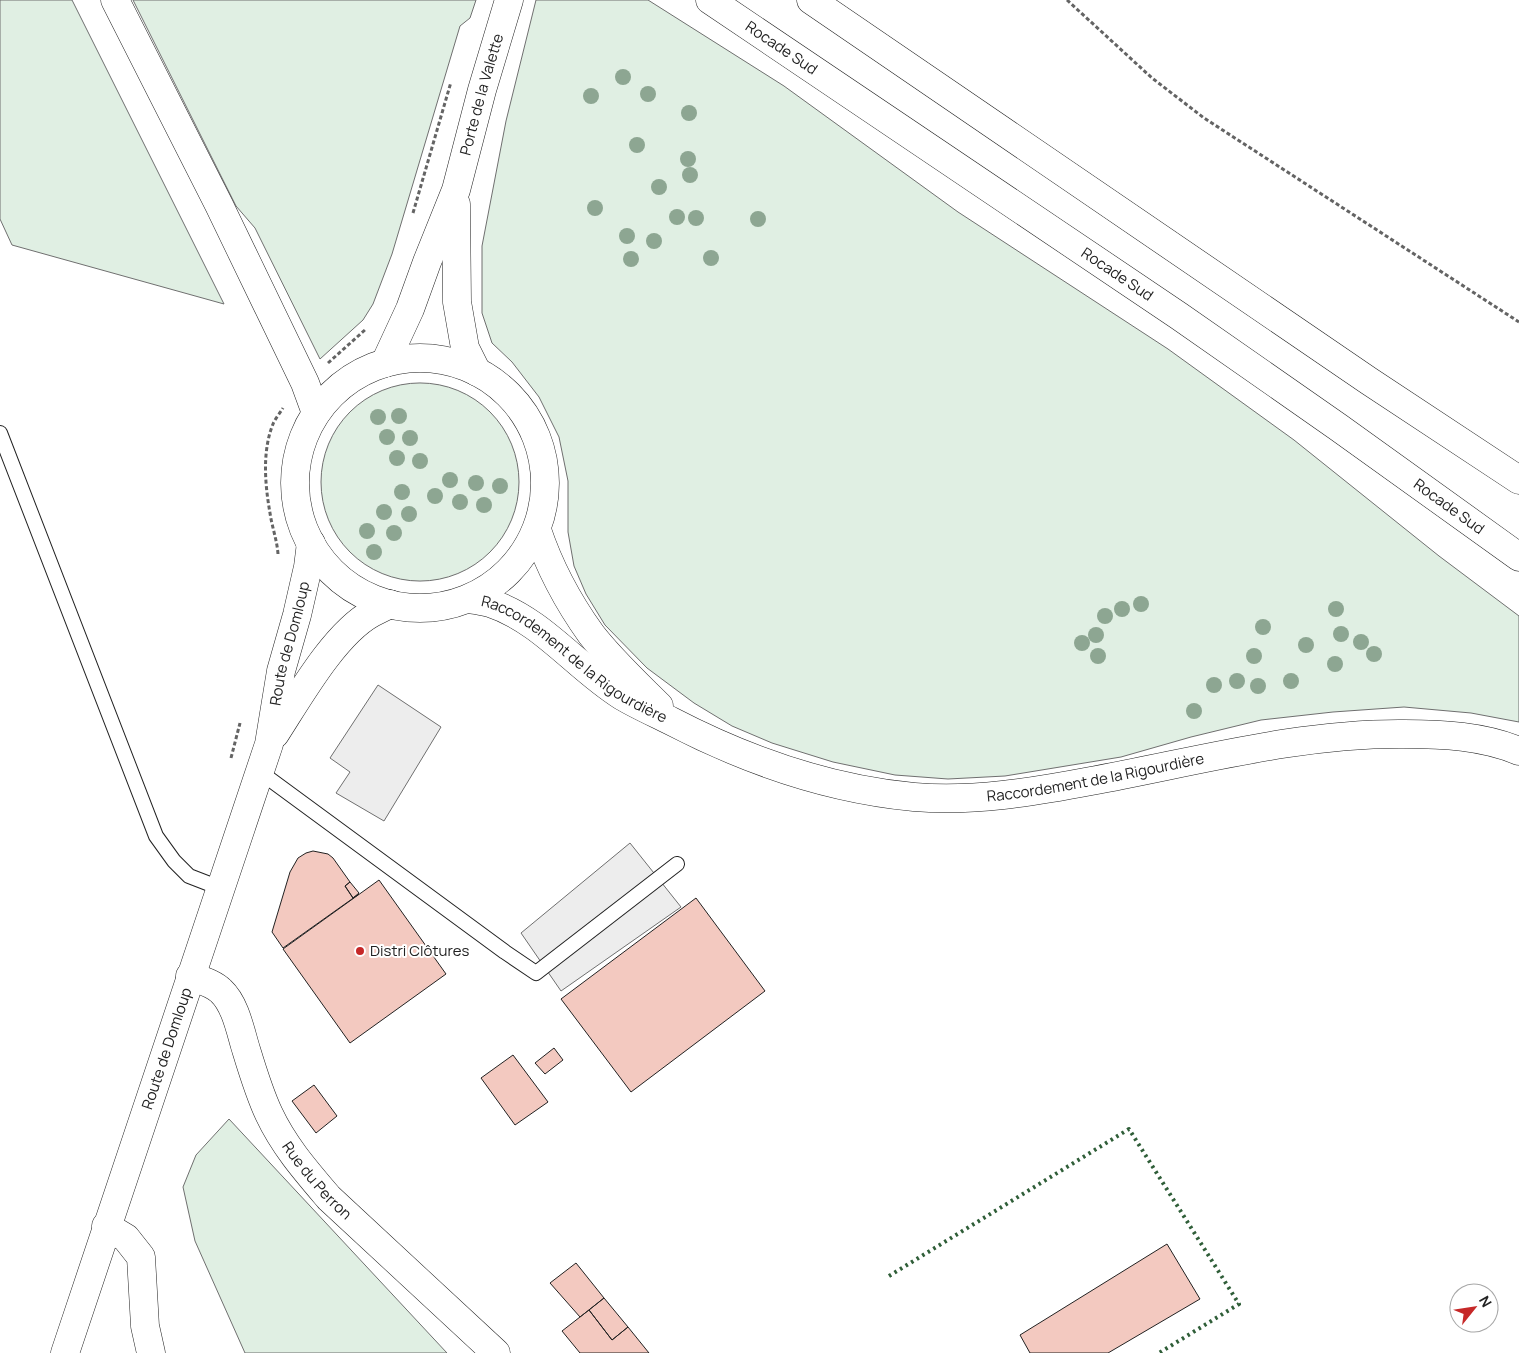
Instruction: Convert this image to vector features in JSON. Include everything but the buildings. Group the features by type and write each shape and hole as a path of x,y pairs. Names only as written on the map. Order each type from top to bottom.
{"main road":[{"path":"115,0 219,205 305,383 316,413"},
{"name":"Porte de la Valette","path":"385,363 410,308 456,190 490,61 509,0"},
{"name":"Rocade Sud","path":"710,0 1179,316 1330,421 1519,557"},
{"path":"811,0 1369,381 1519,480"},
{"name":"Porte de la Valette","path":"456,190 457,302 465,348 477,372"},
{"path":"404,359 432,359 460,364 477,372 510,396 523,412 533,430 540,449 544,469 545,490 537,530 516,564 502,578 486,590 468,598 450,605 410,608 370,598 352,588 322,560 311,543 303,525 295,487 296,468 307,430 316,413 327,399 353,377 385,363 404,359"},
{"name":"Raccordement de la Rigourdière","path":"537,530 543,548 562,586 592,635 678,725"},
{"name":"Route de Domloup","path":"65,1353 269,744 281,671 299,606 308,567 311,543"},
{"name":"Raccordement de la Rigourdière","path":"468,598 490,603 517,615 621,695 735,752 770,766 808,777 842,786 879,792 946,798 980,797 1064,786 1274,745 1374,734 1428,734 1468,737 1519,751"},
{"name":"Route de Domloup","path":"269,744 309,681 348,632 369,615 390,604"},
{"name":"Rue du Perron","path":"190,976 207,982 221,991 228,1000 259,1090 269,1113 282,1139 304,1169 329,1198 496,1353"},
{"path":"106,1226 126,1238 140,1257 145,1326 151,1353"}],"lane":[{"path":"0,433 156,836 174,861 189,876 220,888"},
{"path":"260,772 536,973 677,864"}],"path":[{"path":"1067,0 1152,78 1204,118 1519,322"},
{"path":"410,221 454,73"},
{"path":"278,563 278,546 270,512 266,482 267,443 273,423 305,383 359,337 372,323"},
{"path":"230,760 242,714"}],"green space":[{"path":"0,0 72,0 224,304 12,245 0,219"},
{"path":"133,0 476,0 470,18 460,26 392,254 373,304 363,320 320,359 255,228 236,206"},
{"path":"536,0 648,0 784,86 958,212 1168,349 1294,440 1439,556 1519,616 1519,722 1471,713 1404,707 1333,712 1261,720 1121,757 1005,776 948,779 895,775 833,762 772,743 732,726 694,703 647,668 605,625 586,594 574,566 568,532 568,481 559,437 539,397 512,362 492,343 482,313 482,246 506,121"},
{"path":"410,383 430,383 449,387 467,395 483,405 497,419 515,453 519,482 515,511 507,529 497,545 483,559 449,577 430,581 410,581 391,577 373,569 357,559 343,545 325,511 321,492 321,472 325,453 333,435 343,419 357,405 391,387"},
{"path":"229,1119 447,1353 245,1353 195,1241 183,1187 196,1155"}],"shaded area":[{"path":"378,685 441,727 384,821 336,793 350,772 330,758"},
{"path":"630,843 681,907 561,991 521,933"}],"hedge":[{"path":"889,1276 1129,1129 1239,1304 1159,1353"}],"place":[{"name":"Distri Clôtures","path":"360,951"}]}
